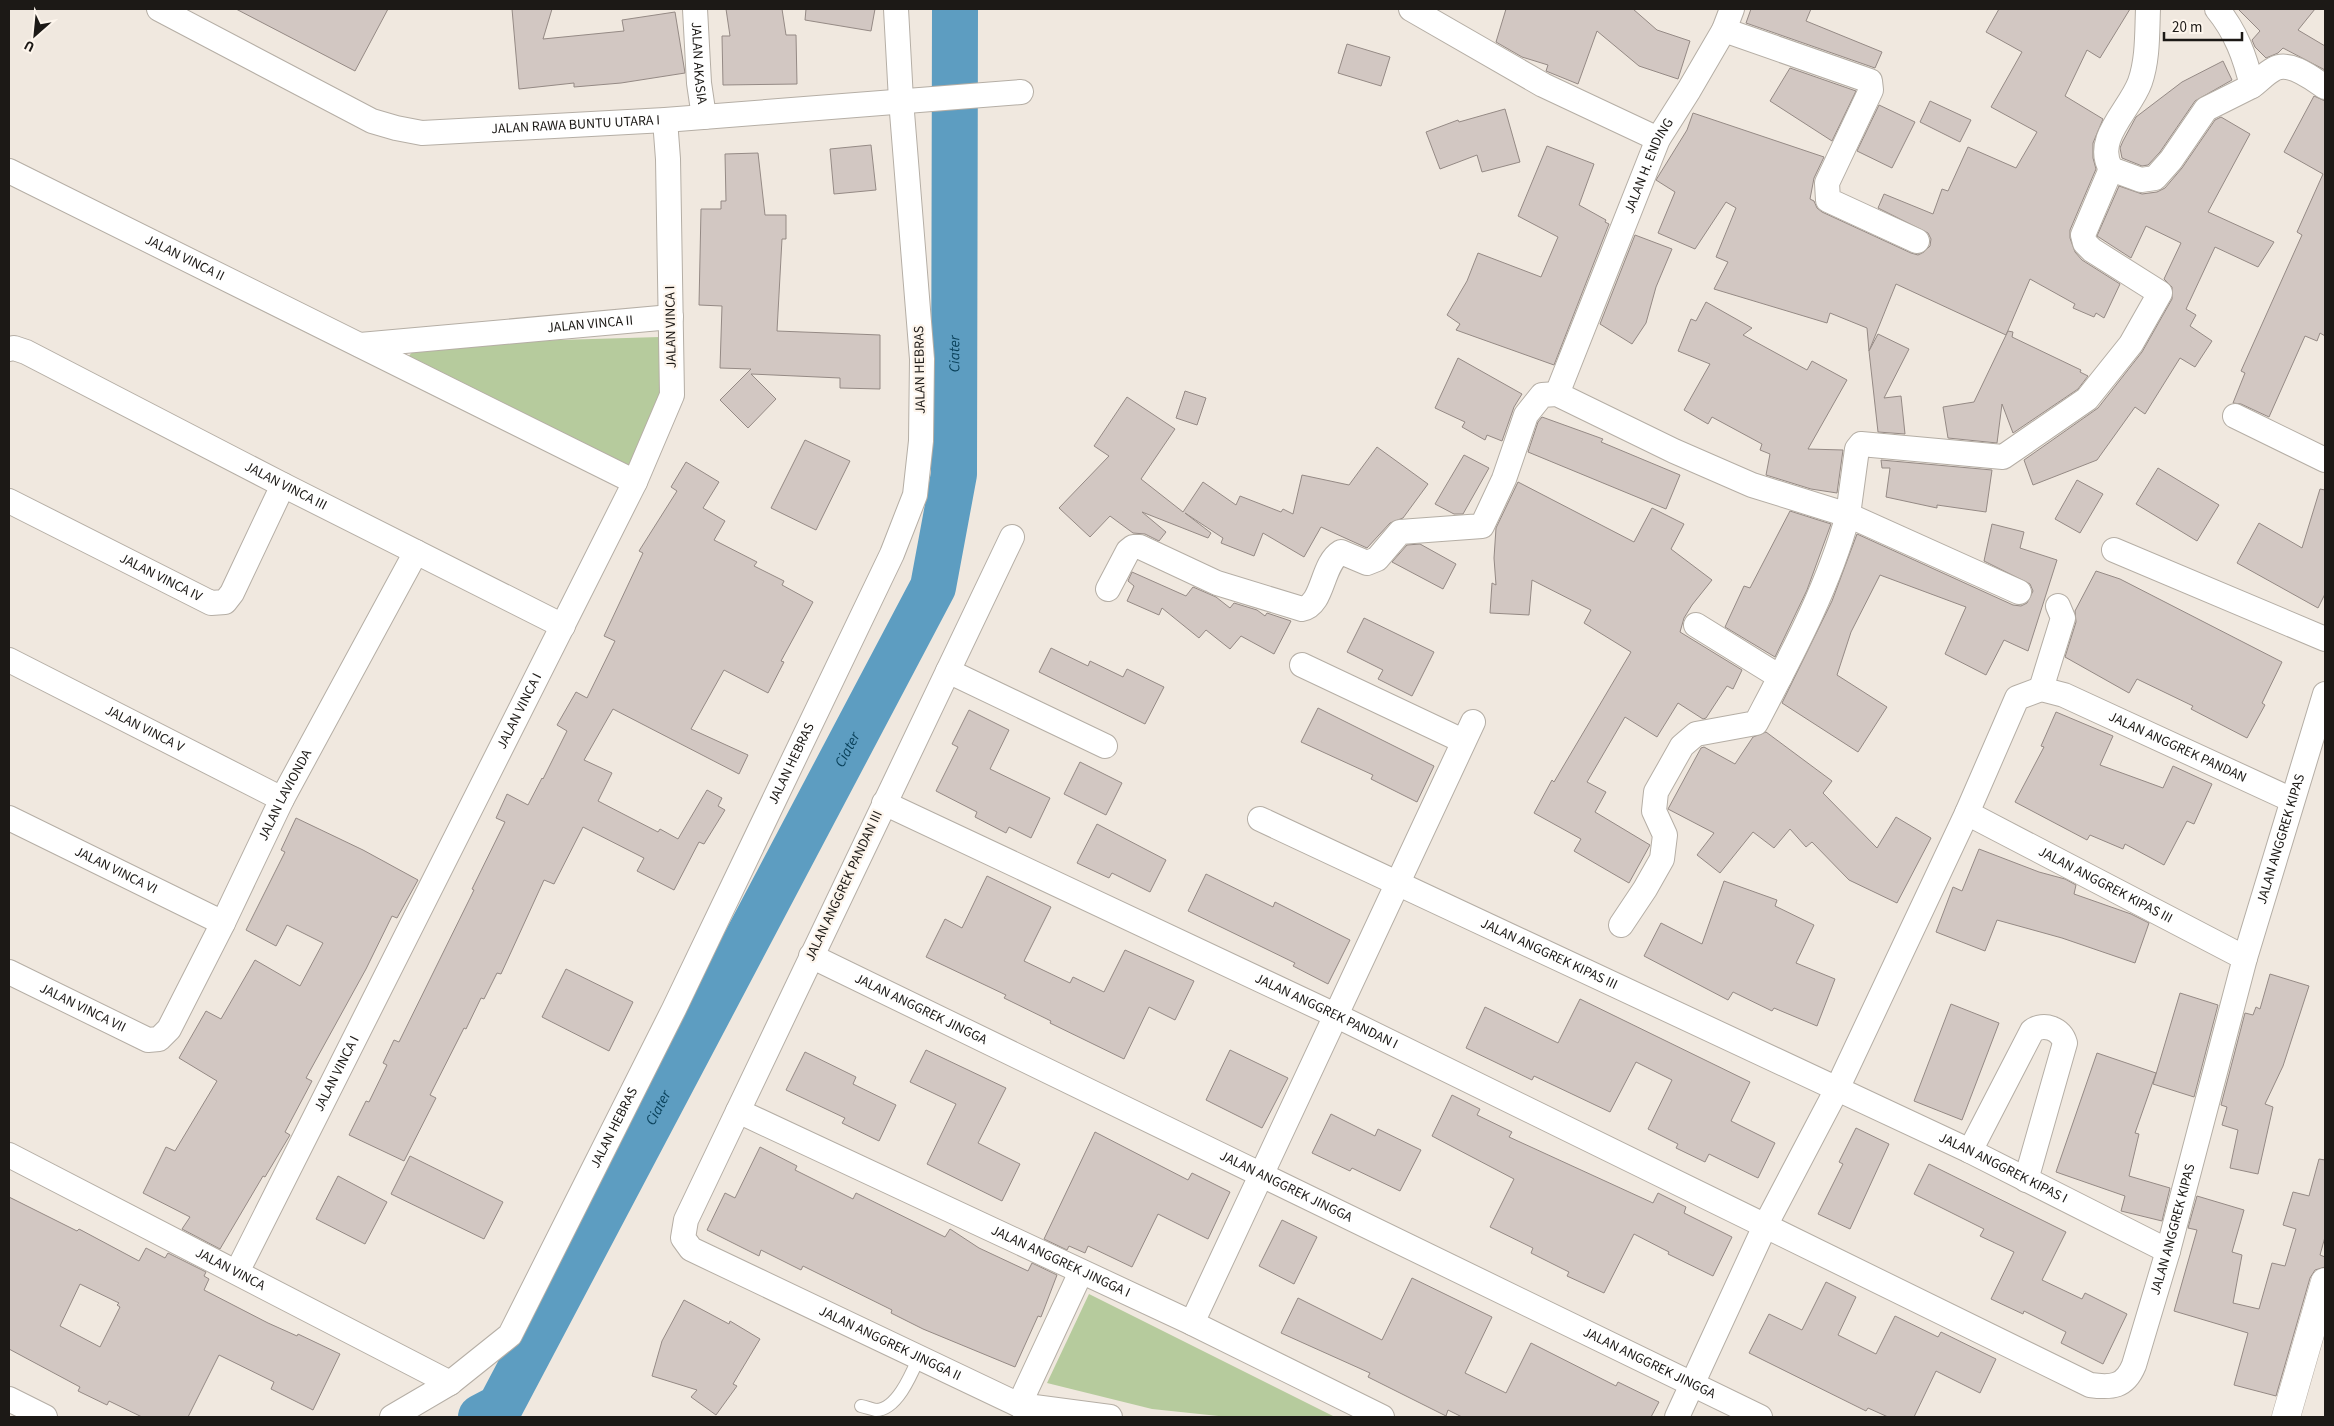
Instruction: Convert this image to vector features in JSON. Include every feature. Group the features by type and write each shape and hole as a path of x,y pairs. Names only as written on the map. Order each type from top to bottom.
{"street":[{"name":"JALAN RAWA BUNTU UTARA I","path":"159,9 372,121 422,133 665,120 1021,92"},
{"name":"JALAN AKASIA","path":"695,9 699,83 704,117"},
{"name":"JALAN HEBRAS","path":"392,1417 450,1383 510,1335 674,1009 892,554 915,495 921,441 922,359 901,100 896,9"},
{"path":"1411,9 1543,85 1658,139"},
{"path":"2148,9 2147,43 2140,82 2107,145 2105,160 2110,169 2141,180 2154,178 2171,160 2206,110 2252,86 2276,68 2289,68 2303,73 2325,87"},
{"path":"2217,9 2230,26 2241,50 2252,86"},
{"path":"1728,19 1870,81 1871,90 1827,183 1828,200 1917,241"},
{"name":"JALAN H. ENDING","path":"1557,394 1658,139 1728,19"},
{"name":"JALAN VINCA I","path":"237,1272 636,482 672,395 668,159 665,120"},
{"path":"1621,925 1662,859 1665,835 1654,812 1656,792 1682,746 1696,734 1756,723 1799,642 1840,546 1848,515 1857,449 1861,444 2004,457 2087,399 2131,344 2160,293 2103,258 2085,243 2083,235 2110,169"},
{"name":"JALAN VINCA II","path":"9,170 636,482"},
{"name":"JALAN VINCA II","path":"360,345 671,317"},
{"name":"JALAN VINCA III","path":"9,349 14,348 26,352 283,485 563,626"},
{"path":"1108,589 1128,551 1133,547 1140,548 1217,583 1302,609 1309,608 1314,602 1334,556 1341,552 1367,563 1377,559 1400,532 1482,526 1504,479 1526,415 1542,396 1557,394 1674,451 1752,486 1848,515 2019,592"},
{"path":"2235,416 2325,460"},
{"name":"JALAN VINCA IV","path":"9,501 211,603 224,602 232,593 283,485"},
{"name":"JALAN ANGGREK PANDAN III","path":"683,1238 686,1220 1012,537"},
{"path":"2114,550 2325,639"},
{"name":"JALAN LAVIONDA","path":"159,1039 169,1029 282,799 416,552"},
{"path":"1678,1417 1765,1226 1837,1089 1955,834 1967,813 2017,698 2052,692 2064,618 2058,606"},
{"path":"1696,625 1780,677"},
{"name":"JALAN VINCA V","path":"9,660 282,799"},
{"path":"1192,1323 1468,731 1302,665"},
{"path":"948,671 1105,746"},
{"name":"JALAN ANGGREK PANDAN","path":"2052,692 2292,800"},
{"name":"JALAN ANGGREK KIPAS","path":"1765,1226 2090,1385 2104,1387 2119,1384 2129,1377 2168,1251 2245,958 2292,800 2324,704"},
{"name":"JALAN ANGGREK PANDAN I","path":"884,803 1335,1015 1765,1226"},
{"name":"JALAN ANGGREK KIPAS III","path":"1967,813 2245,958"},
{"name":"JALAN VINCA VI","path":"9,818 223,922"},
{"name":"JALAN ANGGREK KIPAS III","path":"1260,819 1837,1089"},
{"name":"JALAN ANGGREK JINGGA","path":"812,956 1760,1417"},
{"name":"JALAN VINCA VII","path":"9,972 148,1040 159,1039"},
{"path":"1970,1151 2032,1031 2044,1026 2053,1029 2061,1034 2065,1043 2026,1180"},
{"name":"JALAN ANGGREK KIPAS I","path":"1837,1089 1970,1151 2168,1251"},
{"name":"JALAN ANGGREK JINGGA I","path":"738,1111 1192,1323 1382,1417"},
{"name":"JALAN VINCA","path":"9,1155 450,1383"},
{"name":"JALAN ANGGREK JINGGA II","path":"683,1238 691,1249 1019,1405 1110,1417"},
{"path":"1019,1405 1081,1272"},
{"path":"2286,1417 2325,1282"},
{"path":"9,1399 45,1417"}],"lane":[{"path":"861,1406 877,1410 887,1407 903,1389 919,1357"}],"green space":[{"path":"660,337 660,393 627,472 404,361 420,344"},
{"path":"1089,1294 1335,1417 1228,1417 1152,1409 1047,1383"}],"building":[{"path":"236,9 388,9 355,71"},
{"path":"512,9 552,9 543,39 624,31 622,20 675,12 685,73 621,83 574,87 574,83 519,89"},
{"path":"726,9 782,9 786,35 796,35 797,84 723,85 722,36 730,36"},
{"path":"806,9 875,9 871,31 805,20"},
{"path":"1506,9 1633,9 1657,30 1690,41 1678,79 1639,66 1597,31 1578,84 1546,71 1548,65 1522,57 1496,42"},
{"path":"1751,9 1811,9 1806,21 1882,52 1875,68 1746,23"},
{"path":"1999,9 2130,9 2100,58 2087,50 2065,96 2103,119 2093,143 2093,158 2096,169 2070,230 2070,238 2075,252 2082,260 2120,284 2104,318 2096,313 2094,317 2073,308 2075,304 2030,279 2006,335 1896,284 1869,351 1867,328 1830,313 1827,323 1714,289 1728,262 1716,257 1736,208 1726,202 1695,249 1658,233 1675,192 1656,180 1687,130 1693,113 1824,157 1814,178 1810,199 1814,201 1817,208 1911,253 1918,255 1924,252 1930,246 1931,239 1928,233 1878,208 1884,194 1933,214 1942,189 1948,191 1968,147 2016,168 2037,132 1991,107 2022,52 1986,32"},
{"path":"2238,9 2315,9 2298,30 2325,46 2325,70 2283,48 2278,53 2266,58 2255,47 2252,40 2260,31"},
{"path":"1347,44 1390,57 1381,86 1338,73"},
{"path":"2223,61 2232,80 2195,101 2160,152 2148,165 2142,166 2122,158 2120,148 2136,117 2182,82"},
{"path":"1790,68 1856,91 1832,141 1770,101"},
{"path":"2314,96 2325,101 2325,336 2320,333 2317,341 2305,336 2269,417 2241,404 2233,403 2245,373 2241,371 2302,235 2297,232 2323,174 2284,152"},
{"path":"1930,101 1971,120 1960,142 1920,122"},
{"path":"1879,105 1915,122 1892,168 1857,151"},
{"path":"1505,109 1520,162 1482,172 1477,155 1440,169 1426,132 1458,120 1459,122"},
{"path":"2221,117 2250,134 2208,212 2274,242 2258,267 2215,247 2186,309 2196,315 2190,326 2212,341 2195,367 2180,358 2145,414 2135,407 2097,460 2033,485 2024,460 2098,408 2142,352 2172,299 2172,287 2164,279 2181,243 2146,226 2131,258 2097,236 2119,186 2142,194 2157,192 2165,188 2182,168 2215,120"},
{"path":"871,145 876,190 834,194 830,149"},
{"path":"1547,146 1594,164 1579,205 1606,220 1605,222 1609,224 1554,365 1456,330 1460,324 1447,315 1467,281 1478,253 1541,277 1558,237 1518,216"},
{"path":"758,153 765,215 786,215 786,239 782,239 777,331 880,335 880,389 840,388 840,378 751,374 776,399 748,428 720,400 751,369 720,368 722,306 699,305 701,209 721,209 721,201 726,201 725,154"},
{"path":"1635,235 1672,249 1656,287 1646,323 1632,344 1600,324"},
{"path":"1706,302 1752,328 1743,335 1807,370 1812,361 1847,380 1808,449 1843,450 1837,493 1811,489 1766,475 1770,454 1760,450 1762,444 1712,417 1708,424 1684,410 1710,364 1678,351 1691,319 1696,321"},
{"path":"2008,331 2013,332 2012,337 2081,370 2080,372 2088,376 2078,389 2013,433 2002,404 1997,443 1948,438 1943,407 1974,402"},
{"path":"1878,334 1909,349 1884,398 1901,396 1905,434 1878,432 1869,351"},
{"path":"1458,358 1522,394 1514,407 1502,441 1487,435 1485,440 1462,427 1465,422 1435,408"},
{"path":"1185,391 1206,398 1197,425 1176,418"},
{"path":"1127,397 1175,429 1141,479 1183,512 1203,482 1236,505 1240,496 1281,512 1283,509 1293,514 1302,475 1349,485 1377,447 1428,484 1403,518 1390,523 1367,548 1321,527 1304,557 1263,533 1254,556 1221,543 1223,538 1185,513 1211,533 1208,538 1142,512 1166,532 1159,541 1145,534 1133,533 1110,516 1090,537 1059,508 1109,456 1094,446"},
{"path":"1542,417 1603,439 1601,442 1680,475 1666,509 1528,452 1538,422"},
{"path":"805,440 850,461 816,530 771,508"},
{"path":"1464,455 1489,468 1463,514 1454,514 1435,504"},
{"path":"1881,460 1992,470 1986,512 1937,505 1937,508 1886,497 1890,468 1882,468"},
{"path":"686,462 719,482 703,508 725,521 714,540 757,562 754,566 784,581 782,585 813,602 781,661 784,662 768,693 724,670 691,729 748,755 739,774 613,709 584,760 612,773 598,801 658,832 660,829 678,839 707,790 722,798 718,806 725,810 704,844 699,842 674,890 637,871 644,858 583,827 554,884 544,880 501,974 497,973 484,999 481,998 466,1029 464,1028 430,1095 436,1098 404,1161 349,1135 366,1101 369,1102 387,1065 383,1063 394,1040 399,1042 474,890 472,889 505,822 496,818 507,794 528,805 567,731 557,725 576,692 587,698 615,641 604,636 643,553 639,551 677,491 671,487"},
{"path":"2158,468 2219,505 2197,541 2136,504"},
{"path":"2077,480 2103,494 2080,533 2055,519"},
{"path":"1518,482 1634,542 1652,508 1684,524 1671,549 1712,580 1684,618 1680,632 1742,670 1733,689 1727,686 1706,718 1703,719 1678,703 1657,737 1625,717 1587,782 1606,792 1595,812 1650,845 1629,883 1574,851 1581,839 1534,813 1552,780 1554,782 1631,652 1584,623 1591,610 1532,580 1529,615 1490,613 1492,583 1496,585 1494,558 1496,528"},
{"path":"2320,489 2325,490 2325,594 2318,608 2237,563 2259,523 2302,548"},
{"path":"1790,511 1831,524 1807,590 1775,657 1725,627 1744,586 1750,588"},
{"path":"1992,524 2024,532 2020,548 2057,560 2028,651 2004,640 1986,675 1945,654 1966,607 1880,575 1851,632 1837,675 1887,707 1858,752 1782,703 1832,601 1857,534 2013,605 2021,606 2027,603 2033,591 2030,584 1984,561"},
{"path":"1420,544 1456,564 1443,589 1392,562 1407,545"},
{"path":"2096,571 2120,579 2282,662 2262,703 2265,705 2247,738 2191,709 2193,706 2137,679 2129,693 2065,657 2076,622 2075,611"},
{"path":"1132,572 1186,596 1193,587 1216,597 1230,608 1234,603 1257,610 1265,616 1267,613 1291,621 1274,654 1241,636 1230,649 1206,630 1199,638 1162,608 1159,615 1127,601 1134,586 1128,581"},
{"path":"1364,618 1434,652 1412,696 1378,679 1383,670 1347,652"},
{"path":"1051,648 1088,666 1090,661 1123,677 1127,669 1164,687 1145,724 1039,672"},
{"path":"1318,708 1434,766 1417,802 1371,779 1373,775 1301,742"},
{"path":"969,710 1009,730 990,769 1050,798 1031,838 1009,827 1006,833 975,817 977,812 936,791 958,747 952,744"},
{"path":"2056,712 2113,736 2100,765 2163,788 2173,766 2212,784 2194,824 2187,821 2164,865 2125,844 2123,849 2090,835 2087,840 2015,802 2044,747 2041,746"},
{"path":"1766,732 1832,781 1823,793 1877,848 1896,817 1931,838 1897,903 1849,880 1812,842 1806,847 1790,829 1774,848 1753,832 1720,873 1697,855 1714,833 1668,809 1701,748 1704,747 1735,764 1753,737"},
{"path":"1080,762 1122,783 1106,815 1064,794"},
{"path":"296,818 363,850 418,880 397,918 392,916 366,969 306,1078 312,1081 285,1132 290,1135 265,1177 263,1176 220,1249 182,1229 190,1217 143,1193 166,1147 175,1151 217,1081 179,1058 206,1011 221,1019 255,960 300,986 323,943 287,925 276,946 246,930 285,852 281,850"},
{"path":"1097,824 1166,860 1150,892 1112,873 1109,878 1077,863"},
{"path":"1979,849 2039,872 2065,879 2076,885 2074,894 2131,914 2149,923 2135,963 2062,938 1997,920 1985,951 1936,932 1953,887 1962,891"},
{"path":"1206,874 1273,907 1275,902 1350,940 1328,984 1293,966 1295,963 1188,911"},
{"path":"987,876 1051,907 1024,961 1070,983 1073,977 1104,992 1125,950 1194,981 1175,1020 1149,1007 1124,1059 1050,1023 1051,1021 1004,998 1006,995 926,957 945,919 962,928"},
{"path":"1724,881 1777,900 1775,906 1814,925 1796,963 1835,979 1817,1026 1774,1008 1772,1011 1733,992 1728,1000 1644,956 1661,923 1702,944"},
{"path":"566,969 633,1002 609,1051 542,1017"},
{"path":"2270,974 2309,986 2283,1066 2265,1104 2273,1107 2258,1174 2230,1168 2238,1130 2222,1125 2227,1107 2221,1105 2245,1013 2253,1015 2256,1007 2260,1009"},
{"path":"2180,993 2218,1005 2194,1097 2153,1084"},
{"path":"1580,999 1750,1082 1731,1121 1775,1143 1758,1178 1709,1154 1705,1162 1676,1148 1678,1144 1648,1129 1672,1080 1636,1062 1610,1112 1534,1076 1532,1080 1466,1048 1485,1007 1558,1043"},
{"path":"1951,1004 1999,1023 1962,1120 1914,1101"},
{"path":"926,1050 1006,1088 978,1143 1020,1164 1002,1201 927,1164 956,1104 910,1082"},
{"path":"1230,1050 1288,1078 1262,1128 1206,1100"},
{"path":"805,1052 856,1077 853,1084 896,1105 879,1141 842,1123 845,1118 786,1090"},
{"path":"2097,1053 2156,1073 2135,1133 2139,1134 2129,1176 2170,1188 2162,1221 2121,1211 2125,1196 2056,1172"},
{"path":"1452,1095 1480,1109 1477,1115 1512,1132 1509,1137 1653,1203 1658,1193 1686,1207 1684,1213 1732,1237 1713,1276 1668,1254 1669,1252 1634,1234 1604,1293 1567,1276 1569,1272 1531,1253 1533,1248 1490,1227 1514,1179 1432,1136"},
{"path":"1331,1114 1375,1136 1378,1129 1421,1150 1400,1191 1352,1168 1350,1171 1312,1153"},
{"path":"1856,1128 1889,1144 1850,1229 1818,1214 1843,1164 1839,1162"},
{"path":"1095,1132 1188,1180 1192,1173 1230,1192 1208,1239 1158,1214 1132,1267 1088,1246 1085,1253 1069,1246 1067,1250 1044,1239"},
{"path":"760,1147 797,1166 795,1170 853,1199 856,1193 945,1237 950,1229 979,1248 1028,1271 1032,1263 1057,1275 1041,1317 1038,1316 1015,1367 923,1329 891,1313 892,1310 803,1266 801,1270 761,1250 759,1256 707,1230 725,1193 735,1198"},
{"path":"410,1156 503,1202 484,1239 391,1194"},
{"path":"2319,1159 2325,1160 2325,1237 2320,1255 2325,1257 2325,1267 2315,1270 2310,1278 2276,1396 2234,1385 2248,1333 2174,1311 2197,1230 2188,1228 2197,1196 2244,1210 2232,1252 2242,1255 2233,1303 2259,1309 2272,1263 2285,1266 2296,1229 2283,1225 2293,1192 2309,1196"},
{"path":"1929,1164 2066,1232 2042,1280 2082,1299 2085,1293 2127,1314 2103,1364 2061,1343 2066,1332 2024,1311 2023,1314 1991,1299 2014,1252 1980,1236 1984,1229 1914,1194"},
{"path":"338,1176 387,1202 365,1244 316,1219"},
{"path":"9,1197 77,1231 79,1229 139,1261 146,1248 165,1258 168,1253 206,1272 204,1276 209,1279 204,1290 268,1323 297,1336 298,1334 340,1354 313,1410 271,1389 274,1382 219,1355 188,1417 142,1417 109,1401 107,1405 78,1391 80,1387 9,1349","holes":["80,1284 119,1303 117,1305 120,1307 100,1347 60,1326"]},
{"path":"1282,1220 1317,1237 1294,1284 1259,1266"},
{"path":"1412,1278 1492,1317 1465,1373 1506,1393 1531,1343 1616,1386 1618,1382 1659,1402 1651,1417 1462,1417 1448,1410 1446,1416 1368,1377 1370,1373 1281,1333 1298,1298 1382,1340"},
{"path":"1826,1282 1856,1297 1838,1335 1876,1354 1895,1316 1938,1337 1941,1332 1996,1359 1980,1393 1936,1371 1914,1417 1888,1417 1868,1408 1866,1411 1749,1353 1769,1314 1802,1330"},
{"path":"684,1300 729,1324 730,1321 760,1339 733,1384 737,1386 716,1415 691,1397 697,1390 652,1376 662,1341"}],"waterway":[{"name":"Ciater","path":"481,1417 500,1407 933,587 954,474 955,9"}]}
